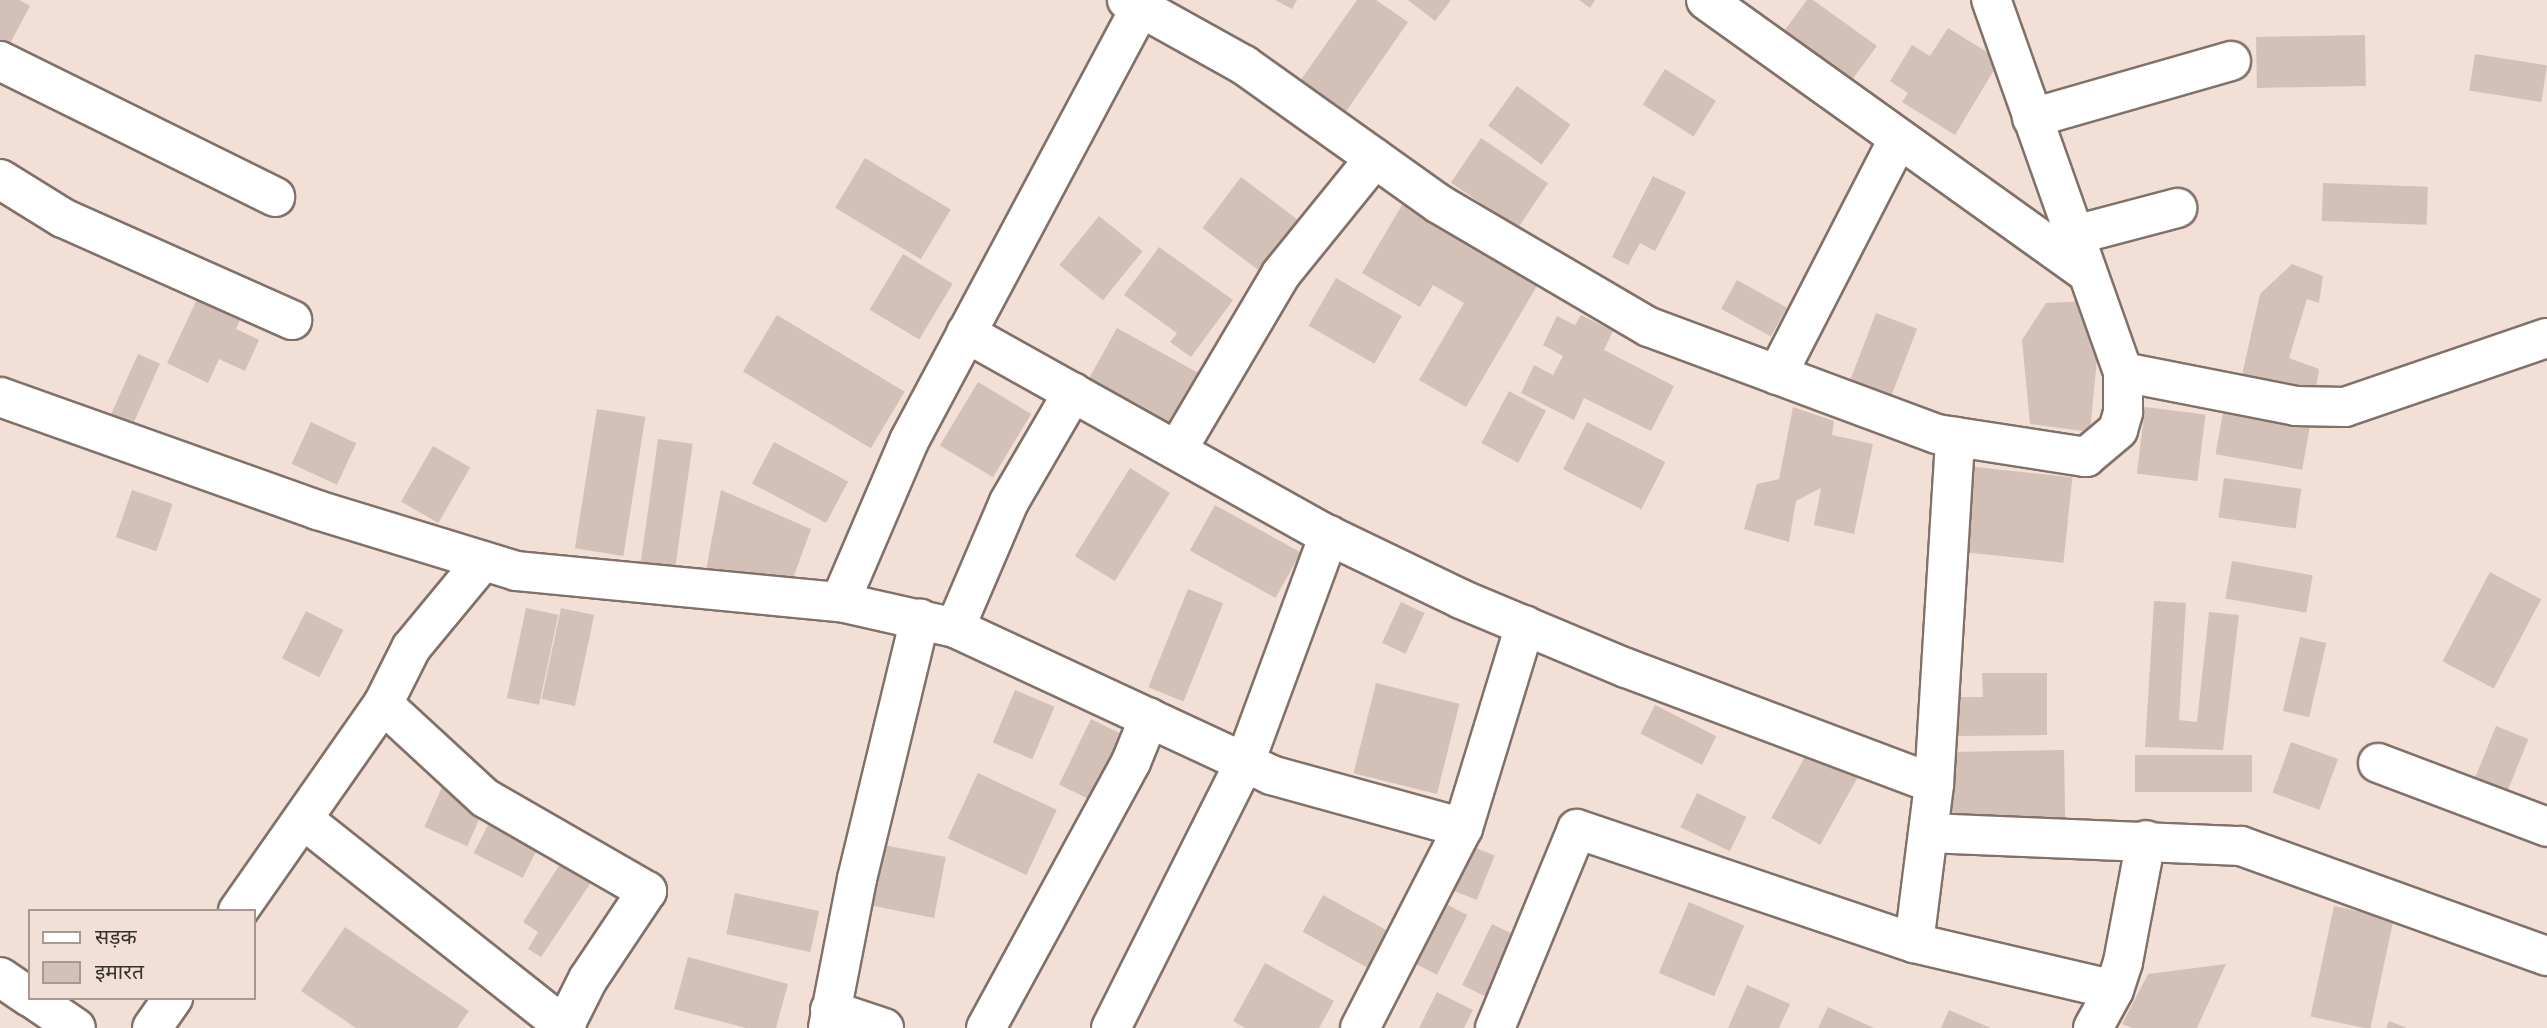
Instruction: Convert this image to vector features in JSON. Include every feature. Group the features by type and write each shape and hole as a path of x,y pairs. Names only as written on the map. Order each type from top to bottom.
{"street":[{"path":"1706,0 1898,141 2085,271"},
{"path":"840,602 909,441 1146,6 1244,65 1439,204 1649,327 1955,437 2087,457 2118,430 2123,412 2123,372 2071,236 1991,0"},
{"path":"0,61 275,197"},
{"path":"2032,118 2231,61"},
{"path":"1777,375 1898,141"},
{"path":"1177,450 1281,274 1375,158"},
{"path":"0,179 63,218 292,320"},
{"path":"2071,236 2177,208"},
{"path":"966,333 1329,535 1525,625 1934,783"},
{"path":"2123,372 2296,406 2345,407 2547,338"},
{"path":"884,1028 829,1019 938,623 1073,392"},
{"path":"0,397 317,510 483,561 552,577 840,602 938,623 1303,786 1463,828"},
{"path":"1914,943 1934,783 1955,437"},
{"path":"1111,1028 1245,762 1329,535"},
{"path":"238,909 304,820 383,704 411,648 483,561"},
{"path":"1360,1028 1463,828 1525,625"},
{"path":"304,820 551,1023 588,979 647,891 485,797 383,704"},
{"path":"986,1028 1131,762 1149,718"},
{"path":"2378,763 2547,827"},
{"path":"1495,1028 1577,829 1914,943 2114,990"},
{"path":"1929,833 2241,846 2547,957"},
{"path":"2093,1028 2114,990 2130,936 2146,840"},
{"path":"0,977 28,995"},
{"path":"35,1000 76,1028"}],"building":[{"path":"0,0 19,0 30,6 7,49 0,45"},
{"path":"1275,0 1297,0 1292,9"},
{"path":"1357,0 1376,0 1408,22 1345,113 1300,81"},
{"path":"1408,0 1451,0 1435,21"},
{"path":"1579,0 1595,0 1590,8"},
{"path":"1807,0 1813,0 1877,46 1846,88 1779,38"},
{"path":"1948,28 2000,60 1955,135 1902,102 1908,93 1890,81 1912,45 1930,56"},
{"path":"2365,35 2366,86 2257,88 2256,37"},
{"path":"2475,54 2547,65 2541,102 2469,91"},
{"path":"1665,69 1716,101 1694,136 1643,105"},
{"path":"1517,86 1570,125 1542,164 1488,126"},
{"path":"1481,138 1548,183 1518,228 1451,183"},
{"path":"865,158 951,210 921,259 835,208"},
{"path":"1653,176 1686,192 1655,251 1640,243 1628,265 1612,257"},
{"path":"1241,177 1303,224 1265,275 1202,228"},
{"path":"2323,183 2428,187 2427,225 2322,221"},
{"path":"1409,193 1545,272 1466,407 1419,380 1464,303 1433,285 1420,307 1362,273"},
{"path":"1099,216 1143,251 1103,300 1059,265"},
{"path":"1159,247 1233,300 1191,357 1170,342 1177,333 1124,295"},
{"path":"903,254 953,284 919,340 870,310"},
{"path":"2292,264 2323,276 2319,303 2307,299 2289,358 2319,369 2315,396 2241,380 2260,294"},
{"path":"1336,278 1402,316 1374,364 1308,326"},
{"path":"1737,280 1787,308 1771,336 1721,309"},
{"path":"200,293 243,313 236,329 259,340 245,371 219,359 208,383 167,363"},
{"path":"2085,301 2098,348 2090,432 2030,424 2022,340 2046,303"},
{"path":"1876,313 1917,329 1888,404 1847,389"},
{"path":"777,315 905,392 871,448 743,372"},
{"path":"1581,315 1613,331 1604,350 1674,386 1651,431 1584,398 1574,420 1521,393 1534,365 1553,375 1563,356 1543,345 1557,316 1575,325"},
{"path":"1117,328 1200,374 1169,431 1085,385"},
{"path":"138,354 160,364 131,429 109,419"},
{"path":"978,382 1031,414 993,477 940,445"},
{"path":"1509,391 1546,411 1518,463 1481,443"},
{"path":"1793,407 1834,421 1832,435 1873,444 1854,534 1814,525 1821,488 1796,501 1789,542 1744,529 1757,484 1779,479"},
{"path":"2145,407 2206,414 2197,481 2137,474"},
{"path":"597,409 645,417 623,556 575,548"},
{"path":"2223,412 2310,427 2302,470 2216,454"},
{"path":"311,422 356,443 337,485 292,464"},
{"path":"1587,422 1665,462 1641,509 1563,469"},
{"path":"658,439 693,444 675,567 641,562"},
{"path":"774,442 848,481 826,523 752,483"},
{"path":"433,446 470,468 438,523 401,501"},
{"path":"1966,466 2072,477 2063,563 1957,552"},
{"path":"1130,468 1170,493 1115,581 1075,556"},
{"path":"2224,478 2301,489 2296,528 2218,518"},
{"path":"132,490 173,504 156,551 116,537"},
{"path":"721,490 811,529 791,584 705,576"},
{"path":"1215,505 1301,553 1276,598 1190,550"},
{"path":"2232,561 2313,575 2306,613 2225,598"},
{"path":"2490,572 2541,599 2494,688 2443,661"},
{"path":"1188,589 1223,603 1184,702 1148,687"},
{"path":"2154,601 2186,603 2179,720 2197,722 2209,612 2239,615 2223,750 2145,747"},
{"path":"1401,602 1425,613 1406,654 1382,643"},
{"path":"526,608 558,615 539,705 507,698"},
{"path":"561,608 594,615 575,706 542,699"},
{"path":"306,611 343,630 319,677 282,658"},
{"path":"2300,637 2326,643 2309,717 2283,711"},
{"path":"1982,673 2047,673 2047,735 1958,736 1958,697 1983,697"},
{"path":"1376,683 1459,704 1437,794 1354,773"},
{"path":"1015,690 1055,707 1032,759 993,742"},
{"path":"1655,705 1716,736 1702,765 1640,734"},
{"path":"1091,719 1128,737 1096,803 1059,785"},
{"path":"2496,726 2528,739 2504,800 2471,787"},
{"path":"2291,742 2338,759 2320,810 2273,793"},
{"path":"1811,746 1860,773 1820,845 1771,818"},
{"path":"2064,750 2065,826 1949,828 1948,752"},
{"path":"2135,755 2252,755 2252,792 2135,792"},
{"path":"978,773 1057,810 1026,875 948,838"},
{"path":"443,785 486,804 467,846 424,827"},
{"path":"1697,793 1746,817 1730,851 1680,827"},
{"path":"495,811 544,836 523,878 474,853"},
{"path":"1466,844 1495,856 1477,900 1448,889"},
{"path":"884,845 946,857 934,918 872,906"},
{"path":"562,861 592,881 541,957 528,949 538,932 523,922"},
{"path":"735,893 819,911 810,952 726,934"},
{"path":"1323,895 1394,934 1373,971 1303,932"},
{"path":"1438,900 1467,915 1437,975 1408,960"},
{"path":"1689,902 1744,925 1714,996 1659,973"},
{"path":"2334,906 2394,919 2370,1028 2311,1017"},
{"path":"1492,924 1521,938 1491,999 1462,985"},
{"path":"345,927 469,1011 457,1028 356,1028 301,991"},
{"path":"688,957 788,984 776,1028 746,1028 674,1009"},
{"path":"1265,963 1334,1001 1319,1028 1245,1028 1233,1021"},
{"path":"2226,964 2197,1028 2132,1028 2122,1024 2148,974"},
{"path":"1747,985 1790,1004 1779,1028 1728,1028"},
{"path":"1437,992 1473,1010 1464,1028 1419,1028"},
{"path":"1828,1007 1874,1028 1818,1028"},
{"path":"1949,1010 1991,1028 1941,1028"},
{"path":"2389,1021 2407,1028 2386,1028"}]}
